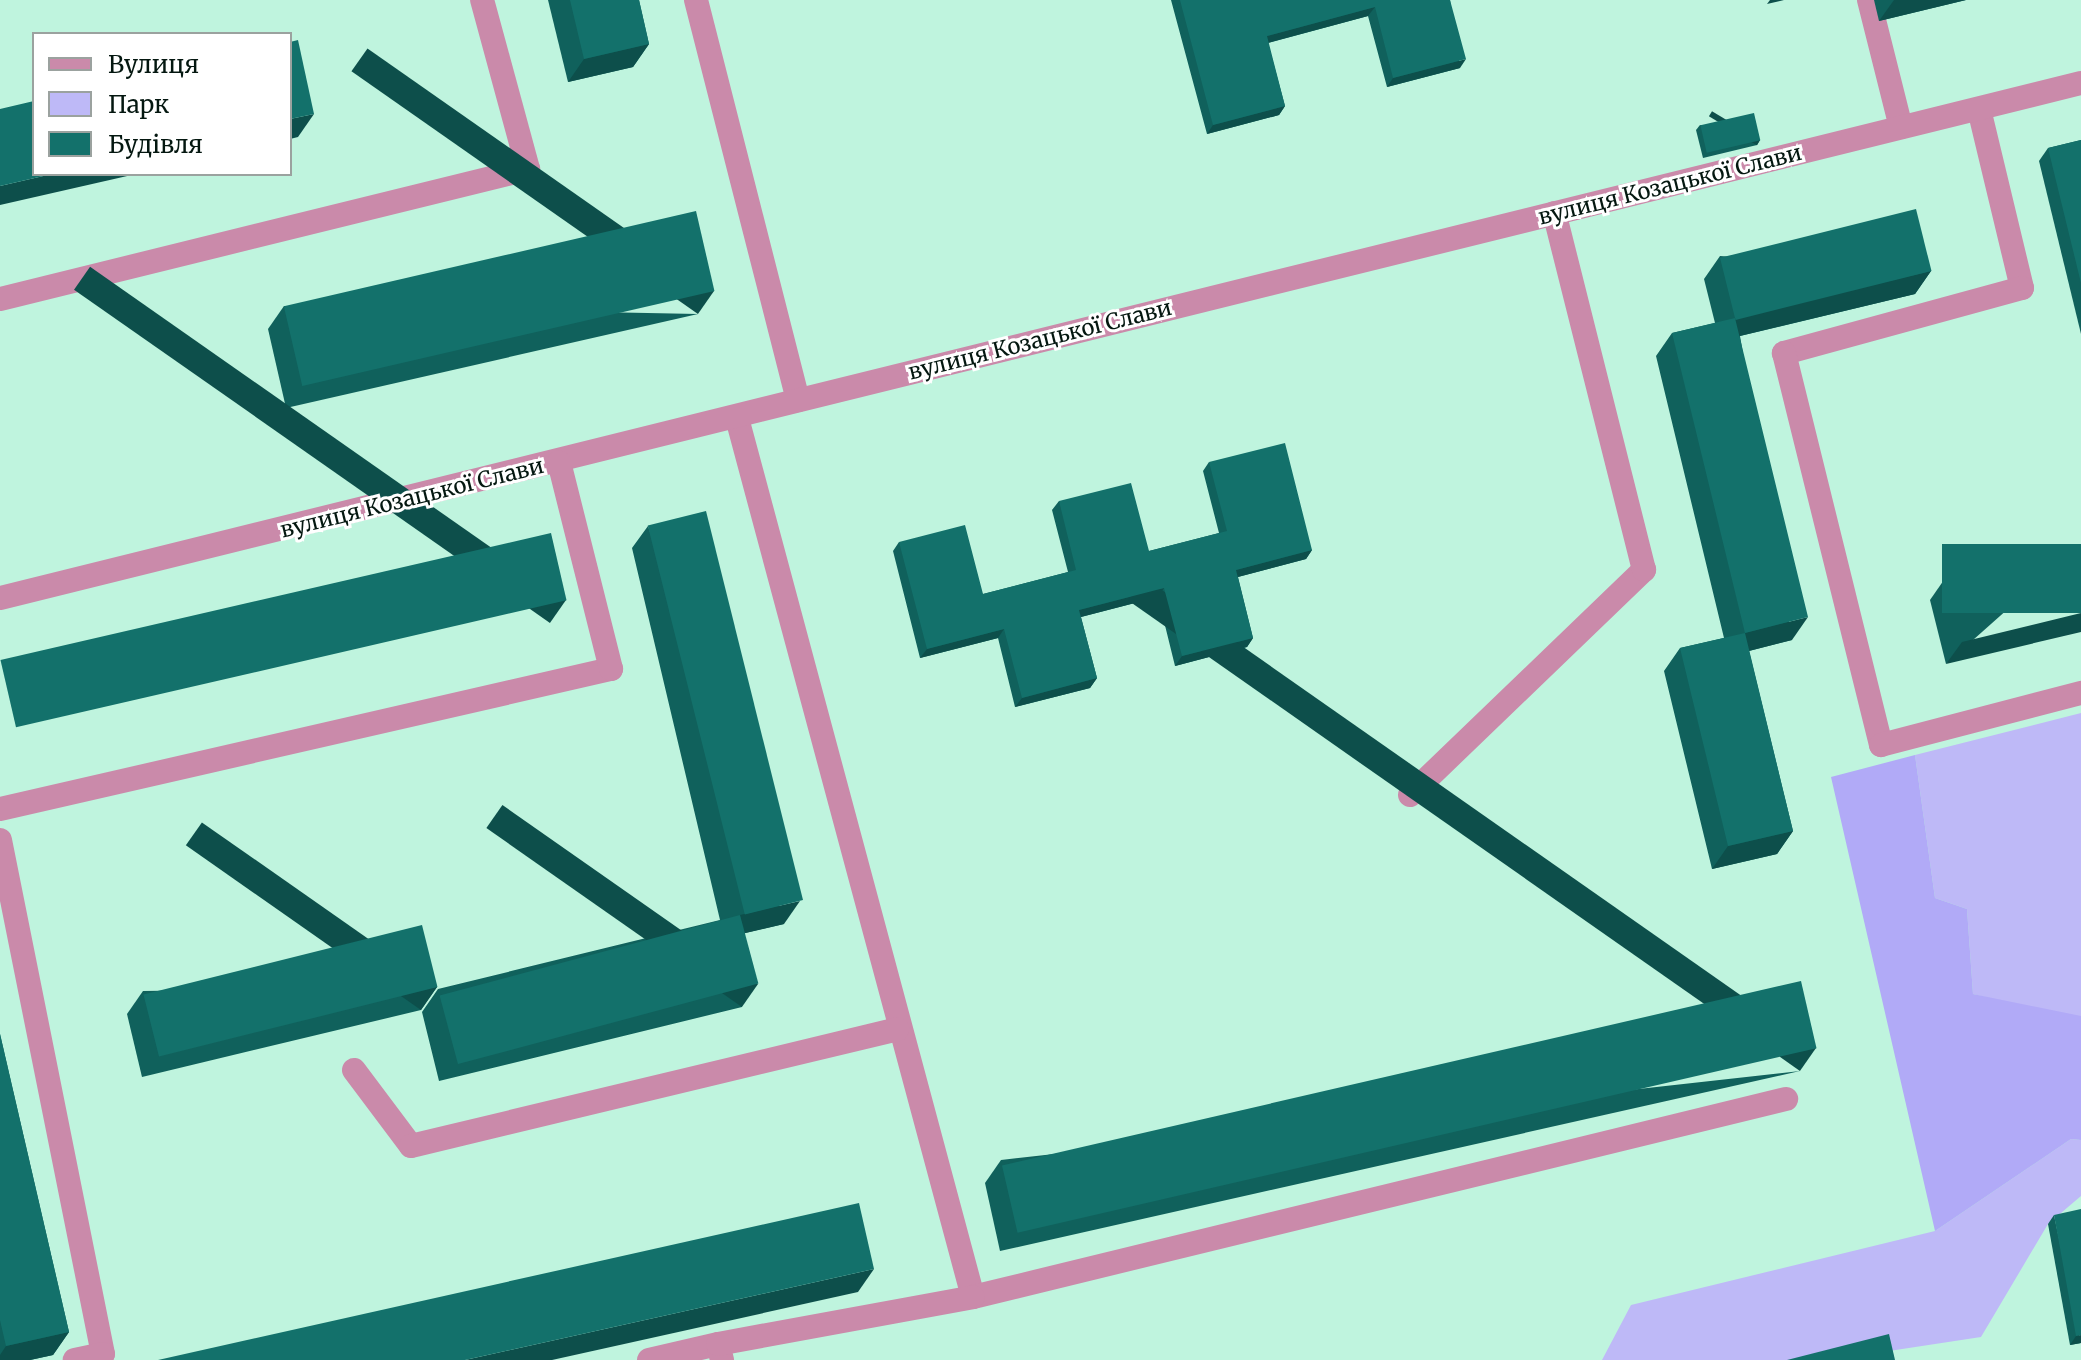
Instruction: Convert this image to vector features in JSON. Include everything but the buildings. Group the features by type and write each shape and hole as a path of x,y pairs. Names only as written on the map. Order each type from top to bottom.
{"street":[{"path":"0,299 528,169 482,0"},
{"path":"696,0 798,400"},
{"path":"1869,0 1901,127"},
{"name":"вулиця Козацької Слави","path":"0,598 2081,83"},
{"path":"1979,109 2022,288 1784,353 1881,745 2081,693"},
{"path":"1410,795 1644,570 1554,213"},
{"path":"737,418 897,1029 973,1297"},
{"path":"0,809 611,669 559,462"},
{"path":"0,840 103,1354 75,1360"},
{"path":"354,1070 411,1146 897,1029"},
{"path":"649,1360 720,1352 973,1297 1786,1099"}],"green space":[{"path":"2081,713 2081,1016 2068,1018 1973,994 1967,909 1935,898 1915,755"},
{"path":"2071,1139 2081,1140 2081,1196 2048,1224 1981,1337 1830,1360 1602,1360 1631,1305 1935,1231"}],"shaded area":[{"path":"1915,755 1935,898 1967,909 1973,994 2081,1016 2081,1140 2071,1139 1935,1231 1831,777"}]}
